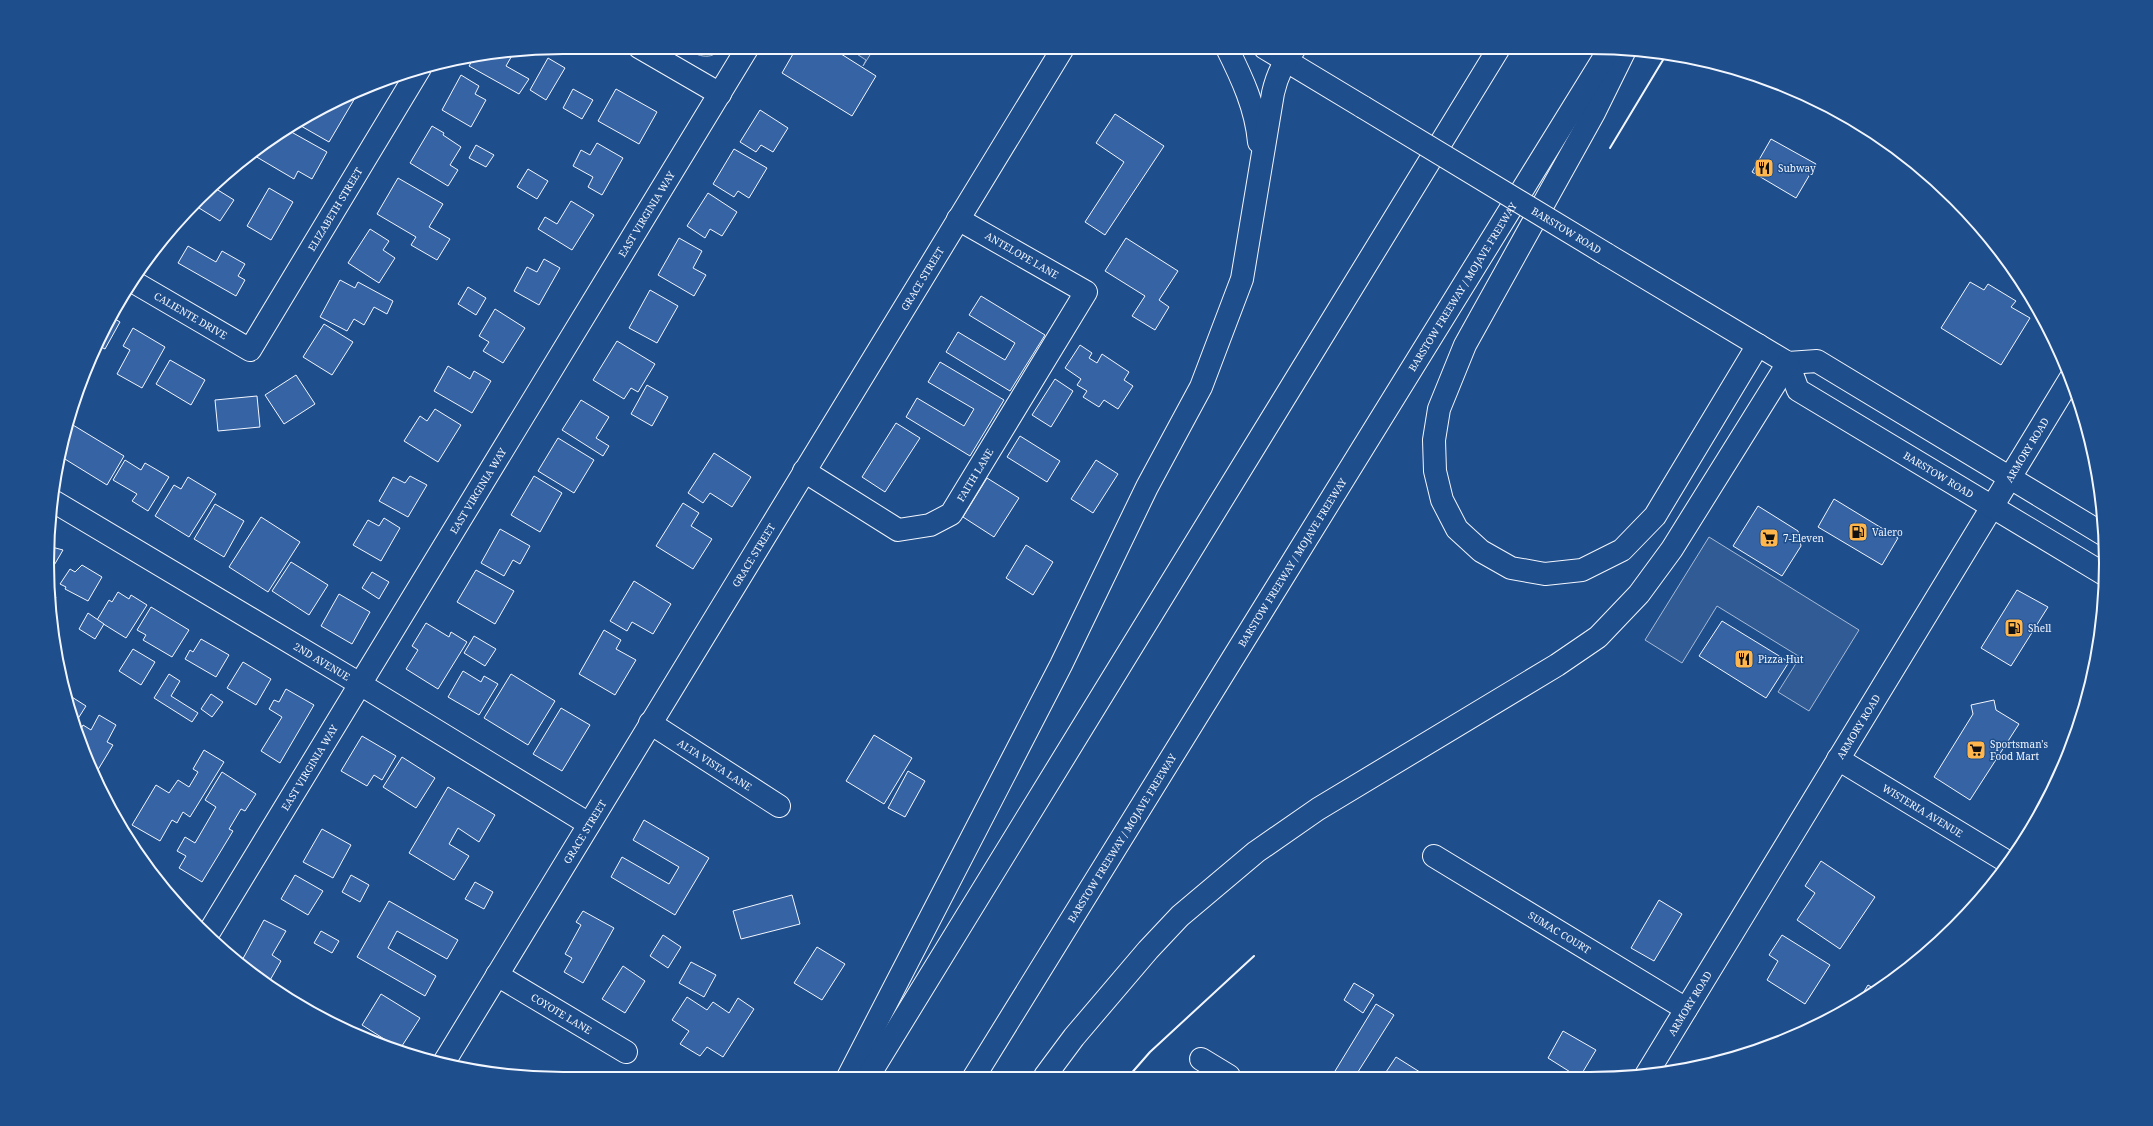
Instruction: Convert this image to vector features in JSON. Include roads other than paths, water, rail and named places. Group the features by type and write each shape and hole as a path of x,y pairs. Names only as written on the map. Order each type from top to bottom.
{"main road":[{"path":"651,54 720,94"},
{"name":"EAST VIRGINIA WAY","path":"210,930 744,54"},
{"name":"GRACE STREET","path":"446,1058 1059,54"},
{"path":"1230,54 1240,72 1251,102 1258,132 1261,166"},
{"path":"851,1072 1061,665 1147,487 1200,387 1242,279 1273,93 1277,75 1290,54"},
{"name":"BARSTOW ROAD","path":"1290,54 1363,107 1788,363 1798,390 2099,571"},
{"path":"871,1072 1495,54"},
{"name":"BARSTOW FREEWAY / MOJAVE FREEWAY","path":"977,1072 1606,54"},
{"path":"1623,55 1594,114 1465,345 1451,375 1439,409 1434,440 1435,471 1442,500 1457,529 1481,551 1511,568 1545,574 1582,570 1622,550 1654,516 1758,345"},
{"name":"ELIZABETH STREET","path":"250,350 415,76"},
{"name":"ANTELOPE LANE","path":"958,219 1086,292"},
{"name":"CALIENTE DRIVE","path":"137,284 250,350"},
{"name":"FAITH LANE","path":"804,471 898,530 930,524 951,514 1086,292"},
{"path":"1048,1072 1074,1037 1148,950 1180,916 1256,852 1318,809 1558,665 1598,636 1639,594 1672,549 1788,363 1818,361 2098,531"},
{"name":"ARMORY ROAD","path":"1650,1069 2066,385"},
{"name":"2ND AVENUE","path":"57,504 360,684 589,824"},
{"name":"ALTA VISTA LANE","path":"650,724 778,806"},
{"name":"WISTERIA AVENUE","path":"1838,759 2004,859"},
{"name":"SUMAC COURT","path":"1434,856 1686,1009"},
{"name":"COYOTE LANE","path":"497,974 626,1052"},
{"path":"1200,1059 1222,1072"}],"place":[{"name":"Subway","path":"1764,168"},
{"name":"Valero","path":"1858,532"},
{"name":"7-Eleven","path":"1769,538"},
{"name":"Shell","path":"2014,628"},
{"name":"Pizza Hut","path":"1744,659"},
{"name":"Sportsman's Food Mart","path":"1976,750"}]}
